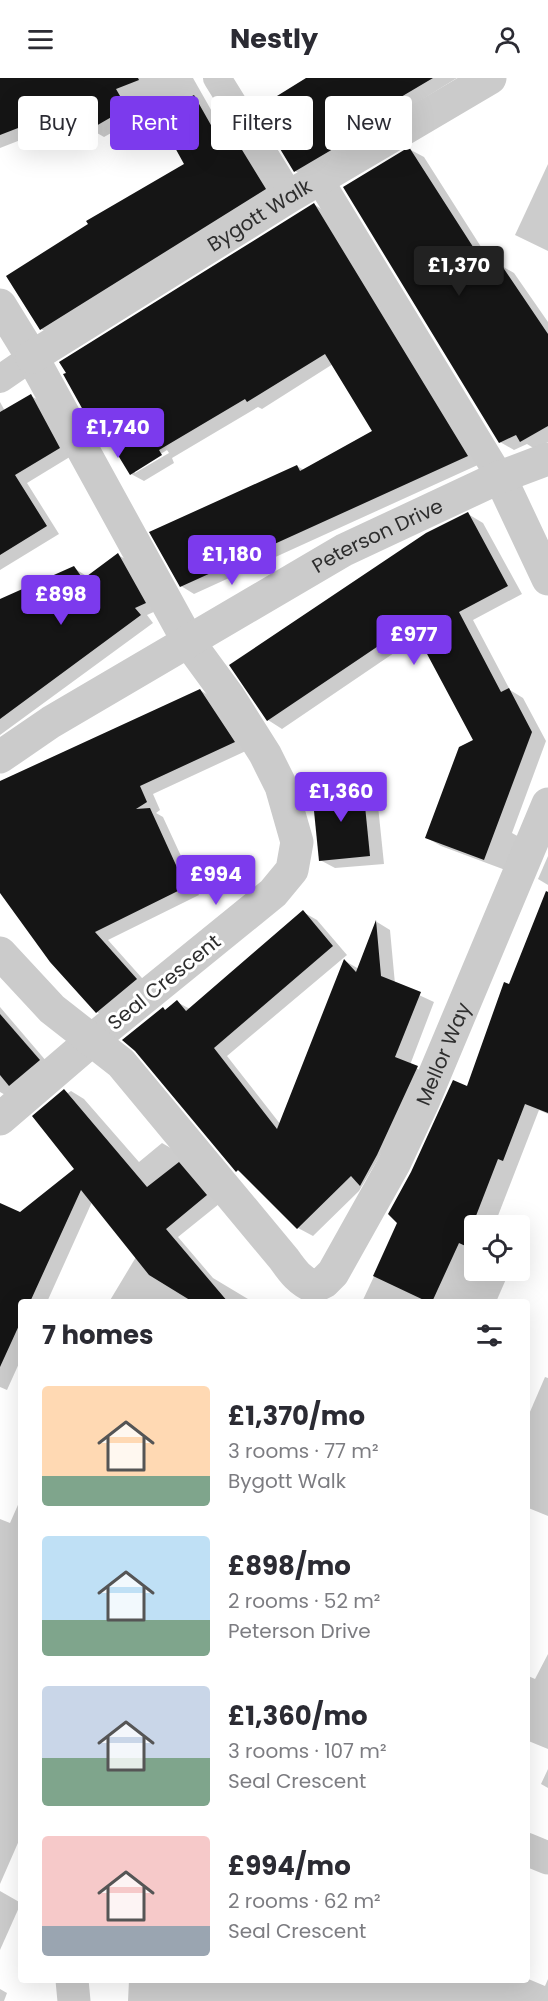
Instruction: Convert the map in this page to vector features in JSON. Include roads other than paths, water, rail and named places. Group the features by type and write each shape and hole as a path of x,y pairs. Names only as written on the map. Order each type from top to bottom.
{"street":[{"name":"Bygott Walk","path":"32,357 290,196 490,78"},
{"name":"Seal Crescent","path":"0,306 32,357 188,641 230,697 265,754 281,786 297,843 292,870 273,893 0,1119"},
{"name":"Peterson Drive","path":"0,757 51,722 344,550 500,477 548,459"},
{"path":"500,477 548,579"},
{"name":"Mellor Way","path":"0,953 52,1010 121,1063 311,1294 333,1273 394,1164 423,1102 548,804"},
{"path":"530,1851 548,1858"},
{"path":"72,1983 74,2001"}],"lane":[{"path":"217,78 290,196"},
{"path":"319,179 500,477"},
{"path":"0,379 32,357"}]}
